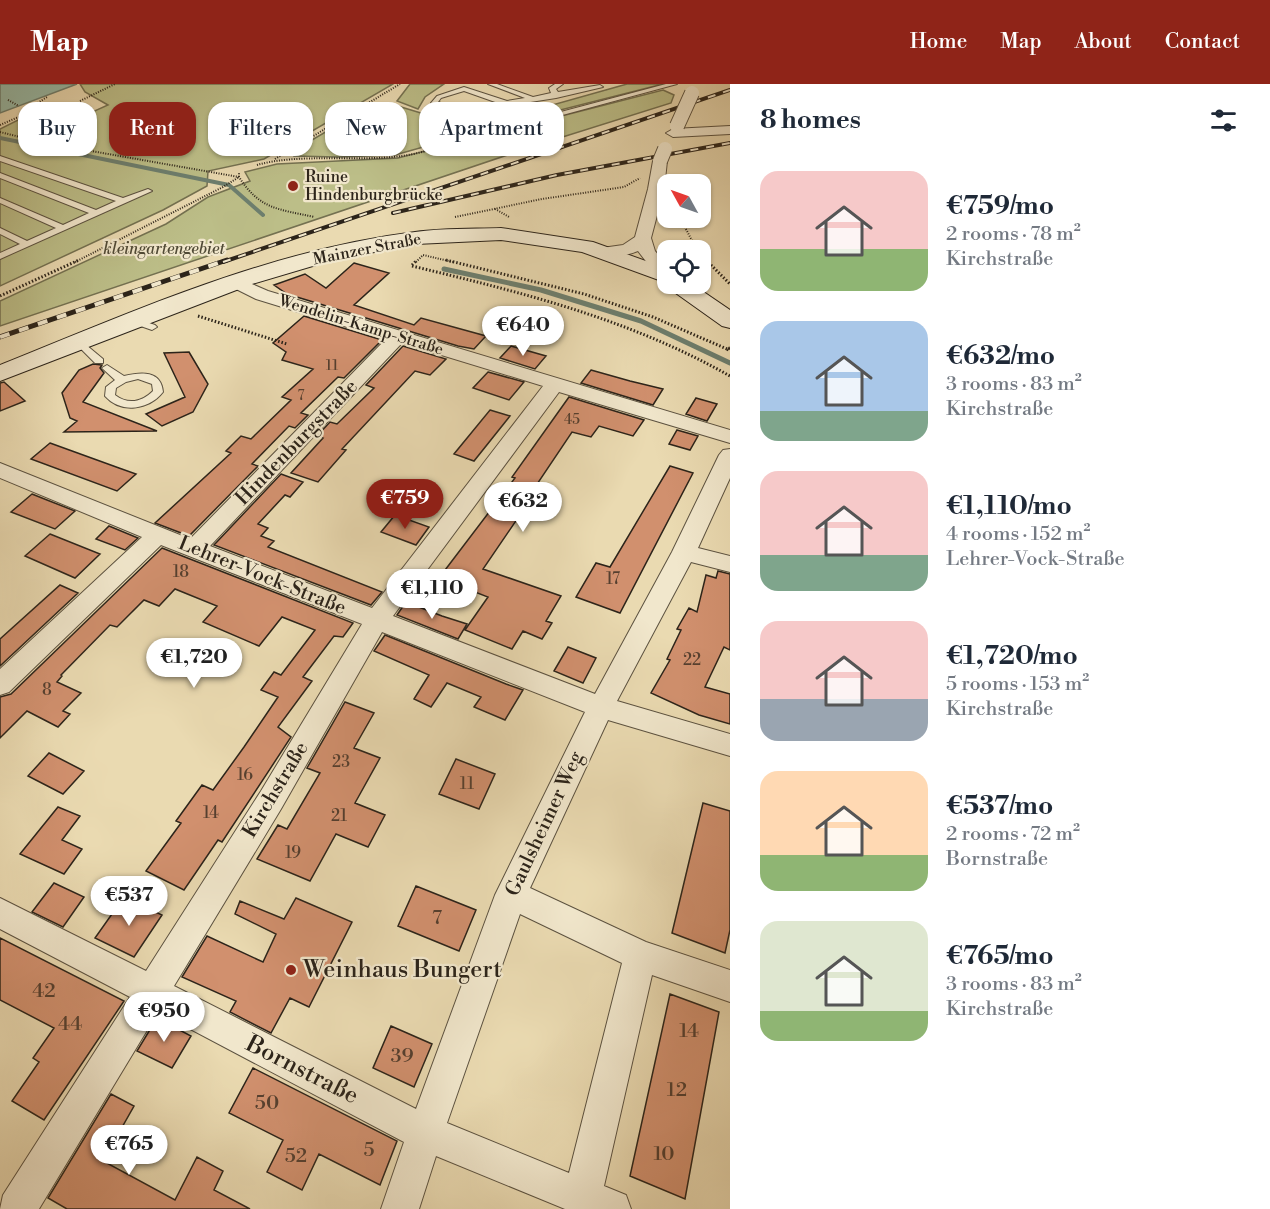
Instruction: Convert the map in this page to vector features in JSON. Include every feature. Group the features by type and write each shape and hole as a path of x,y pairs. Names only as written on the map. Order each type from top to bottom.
{"main road":[{"name":"Mainzer Straße","path":"0,374 79,342 144,324 236,282 341,251 447,235 502,233 532,236 608,251"},
{"path":"608,251 657,272"},
{"path":"692,294 730,321"}],"street":[{"path":"657,264 647,252 643,238 662,155 694,88"},
{"path":"675,130 730,130"},
{"path":"608,251 648,215"},
{"name":"Mainzer Straße","path":"608,251 626,250 643,238"},
{"name":"Wendelin-Kamp-Straße","path":"236,282 262,296 730,437"},
{"name":"Hindenburgstraße","path":"194,549 399,336"},
{"name":"Kirchstraße","path":"17,1209 271,800 376,621 555,384"},
{"name":"Gaulsheimer Weg","path":"400,1209 511,895 601,707 684,552 730,455"},
{"name":"Lehrer-Vock-Straße","path":"0,470 376,621 601,707 730,745"},
{"path":"0,685 158,535"},
{"path":"684,552 730,564"},
{"path":"511,895 640,956 730,986"},
{"name":"Bornstraße","path":"0,913 425,1133 597,1203"},
{"path":"597,1203 640,956"}],"lane":[{"path":"435,102 439,97 474,84"},
{"path":"491,84 531,98"},
{"path":"556,96 552,88 560,84"},
{"path":"564,113 674,84"},
{"path":"511,102 600,87"},
{"path":"464,89 503,102"},
{"path":"0,158 3,157 123,201"},
{"path":"0,176 96,213"},
{"path":"0,256 148,191"},
{"path":"0,200 63,228"},
{"path":"0,231 27,244"},
{"path":"79,342 122,380"}],"path":[{"path":"80,101 115,84"},
{"path":"257,165 274,159 400,84"},
{"path":"39,102 47,97"},
{"path":"8,100 18,105"},
{"path":"0,125 18,117"},
{"path":"0,132 72,148 239,177 250,194 270,207 314,217"},
{"path":"274,159 342,160 403,156 419,152"},
{"path":"0,296 94,253 232,183 240,173"},
{"path":"494,208 516,221"},
{"path":"729,349 607,301 543,282 423,255 412,266 596,314 667,343 708,362 730,376"},
{"path":"711,265 730,284"},
{"path":"188,313 287,345"}],"green space":[{"path":"80,84 393,84 362,102 325,102 325,124 313,131 313,102 208,102 208,156 269,156 208,171 207,186 163,210 0,286 0,129 18,120 18,156 97,156 97,110 108,105 85,92"},
{"path":"410,84 444,84 425,97 422,102 419,102 418,109 407,105 407,102 397,101"},
{"path":"627,84 663,84 564,109 563,102"},
{"path":"663,90 674,95 671,103 564,137 564,115"},
{"path":"407,109 419,112 419,148 407,152"},
{"path":"325,132 325,156 366,156 337,157 294,156 313,156 313,139"},
{"name":"kleingartengebiet","path":"419,153 419,156 504,156 0,326 0,301 166,224 208,197 250,181 245,172 277,164 407,156"}],"shaded area":[{"path":"0,84 77,84 29,102 18,102 18,106 0,113"}],"building":[{"path":"354,263 389,273 354,305 414,325 421,318 486,336 474,349 458,346 287,294 274,285 305,274 326,288"},
{"path":"304,316 382,340 344,378 338,377 301,413 308,415 295,428 289,426 252,464 258,466 189,536 155,523 231,453 226,451 241,436 251,439 291,400 282,397 313,369 282,360 286,352 273,343"},
{"path":"403,346 446,359 430,375 415,371 342,449 346,450 318,482 291,473 323,438 317,436 330,422 337,424 374,388 366,385"},
{"path":"511,346 546,356 535,369 500,358"},
{"path":"189,352 208,384 193,412 162,426 146,414 185,397 164,353"},
{"path":"93,364 102,365 100,368 104,373 83,402 157,431 64,432 77,421 70,418 62,393 79,370"},
{"path":"591,370 663,389 653,405 581,383"},
{"path":"488,372 524,382 509,400 473,388"},
{"path":"4,382 25,401 0,411 0,383"},
{"path":"569,397 644,420 633,436 599,426 591,437 572,432 483,569 561,596 546,621 552,623 542,639 523,631 512,649 465,630 488,597 439,578 515,478 512,477"},
{"path":"696,398 717,404 707,421 686,414"},
{"path":"490,410 510,416 474,461 454,454"},
{"path":"677,430 698,436 690,450 669,444"},
{"path":"50,443 136,474 117,491 31,459"},
{"path":"670,466 693,473 620,613 576,597 596,563 610,567"},
{"path":"281,474 303,482 290,497 285,495 258,524 268,528 261,536 274,541 268,547 382,592 371,605 214,545"},
{"path":"32,494 75,511 55,529 11,512"},
{"path":"395,515 429,527 416,545 381,532"},
{"path":"109,526 138,538 125,550 96,539"},
{"path":"50,534 100,554 75,578 25,556"},
{"path":"162,548 353,623 343,637 334,636 303,677 312,681 278,727 291,737 222,842 218,840 184,890 146,871 181,823 176,821 202,785 213,790 278,697 261,690 274,672 281,675 315,630 282,617 259,646 203,622 217,606 175,589 159,606 144,600 117,627 110,625 61,675 57,682 81,693 63,711 70,714 58,727 27,711 0,738 0,697 11,694"},
{"path":"718,571 730,574 730,650 724,647 705,687 730,694 730,724 699,715 651,693 670,660 667,659 681,630 677,629 689,608 697,612 706,575 716,578"},
{"path":"60,585 78,593 0,666 0,639"},
{"path":"406,602 467,624 458,639 397,615"},
{"path":"385,635 523,690 505,720 474,707 481,697 447,683 431,707 414,699 429,675 374,651"},
{"path":"568,647 596,658 583,683 554,671"},
{"path":"345,702 374,713 354,748 380,758 355,803 385,815 368,847 336,834 310,881 257,859 278,825 287,829 320,773 307,768"},
{"path":"49,753 84,771 63,794 28,776"},
{"path":"456,759 495,774 479,809 439,794"},
{"path":"703,803 730,811 730,930 725,953 672,933"},
{"path":"58,807 80,816 62,840 82,849 64,874 20,854"},
{"path":"54,883 84,897 63,927 32,912"},
{"path":"416,886 476,910 459,951 398,926"},
{"path":"124,897 162,915 134,957 95,938"},
{"path":"296,898 352,922 309,1007 290,998 271,1033 230,1012 236,1001 182,977 207,936 263,962 276,934 235,914 240,901 284,919"},
{"path":"0,938 124,1001 44,1120 12,1101 39,1062 33,1058 54,1028 0,1000"},
{"path":"670,994 719,1012 685,1199 630,1176"},
{"path":"157,1018 191,1036 172,1068 137,1051"},
{"path":"391,1026 432,1044 414,1087 373,1068"},
{"path":"253,1068 397,1141 380,1185 319,1154 302,1190 267,1172 283,1140 229,1113"},
{"path":"111,1094 134,1106 103,1161 175,1200 197,1157 223,1171 214,1190 250,1209 67,1209 48,1198"}],"waterway":[{"path":"0,138 229,185 263,215"},
{"path":"444,269 541,290 641,321 730,363"}],"railway":[{"path":"223,262 730,90"},
{"path":"393,213 557,175 730,143"},
{"path":"0,337 227,260"}],"place":[{"name":"Ruine Hindenburgbrücke","path":"293,186"},
{"name":"Weinhaus Bungert","path":"291,970"}]}
